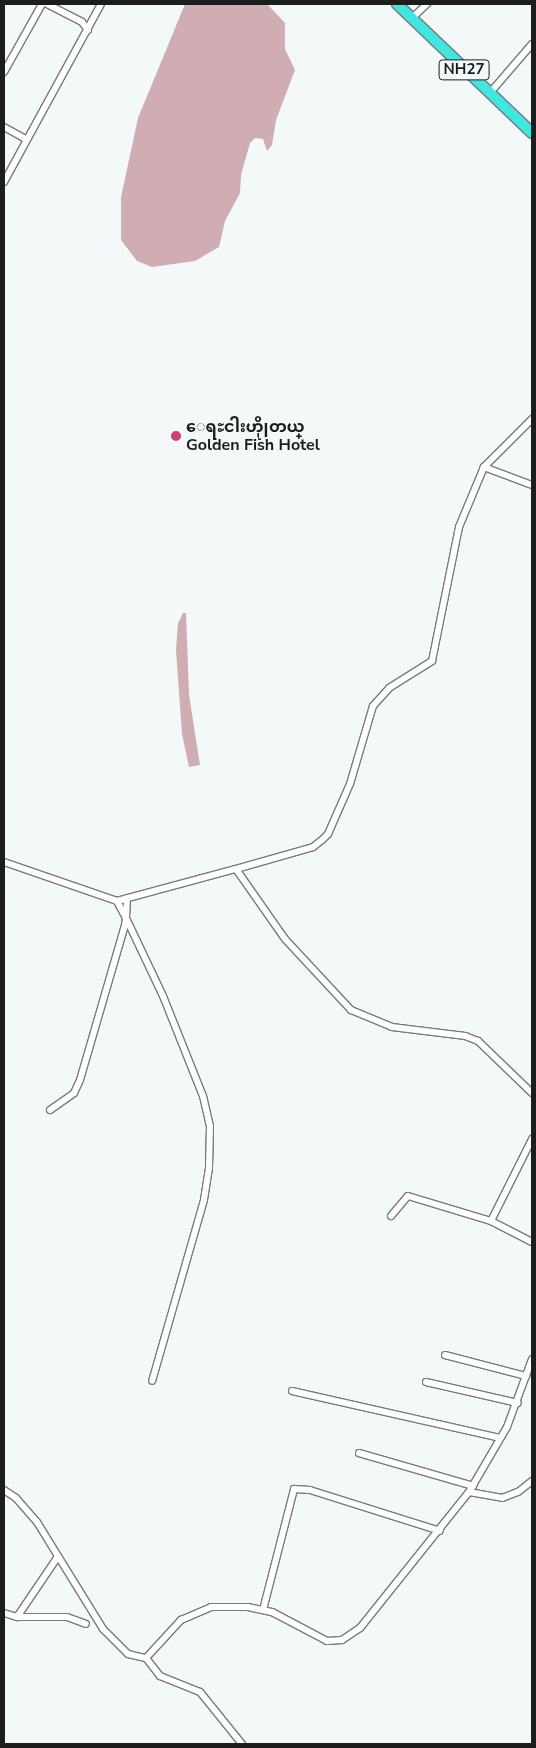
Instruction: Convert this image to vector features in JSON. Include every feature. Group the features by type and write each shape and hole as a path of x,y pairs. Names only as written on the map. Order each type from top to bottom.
{"highway":[{"name":"NH27","path":"397,4 489,94 532,133"}],"street":[{"path":"4,72 42,4"},
{"path":"47,4 82,22 88,30"},
{"path":"4,182 102,4"},
{"path":"412,18 427,4"},
{"path":"489,94 532,44"},
{"path":"4,127 27,140"},
{"path":"4,862 117,901 313,846 328,834 350,784 373,706 390,688 432,661 459,527 484,467 532,419"},
{"path":"484,467 532,485"},
{"path":"236,869 285,939 351,1010 392,1027 466,1036 478,1041 532,1092"},
{"path":"50,1110 74,1093 80,1080 126,918 127,898"},
{"path":"117,901 163,996 203,1096 210,1126 209,1168 204,1200 152,1381"},
{"path":"491,1221 532,1139"},
{"path":"391,1216 408,1196 491,1221 532,1242"},
{"path":"445,1355 526,1376"},
{"path":"146,1658 181,1620 211,1607 263,1610 328,1641 342,1640 360,1628 440,1531 471,1489 518,1403 532,1359"},
{"path":"426,1382 518,1403"},
{"path":"292,1391 500,1438"},
{"path":"358,1453 502,1498 518,1492 532,1481"},
{"path":"263,1610 294,1489 310,1490 440,1531"},
{"path":"4,1490 16,1498 37,1522 57,1558 103,1629 128,1654 146,1658 160,1676 200,1692 242,1744"},
{"path":"17,1617 57,1558"},
{"path":"4,1613 17,1617 67,1618 86,1624"}],"shaded area":[{"path":"185,4 267,4 285,23 285,49 295,70 276,120 272,145 267,151 263,139 255,138 250,143 241,175 240,193 225,221 219,247 195,261 152,267 137,261 121,240 121,197 138,118"},
{"path":"183,613 186,613 189,695 200,765 189,767 182,734 176,650 178,623"}],"place":[{"name":"ေရႊငါးဟိုုတယ္ Golden Fish Hotel","path":"176,436"}]}
